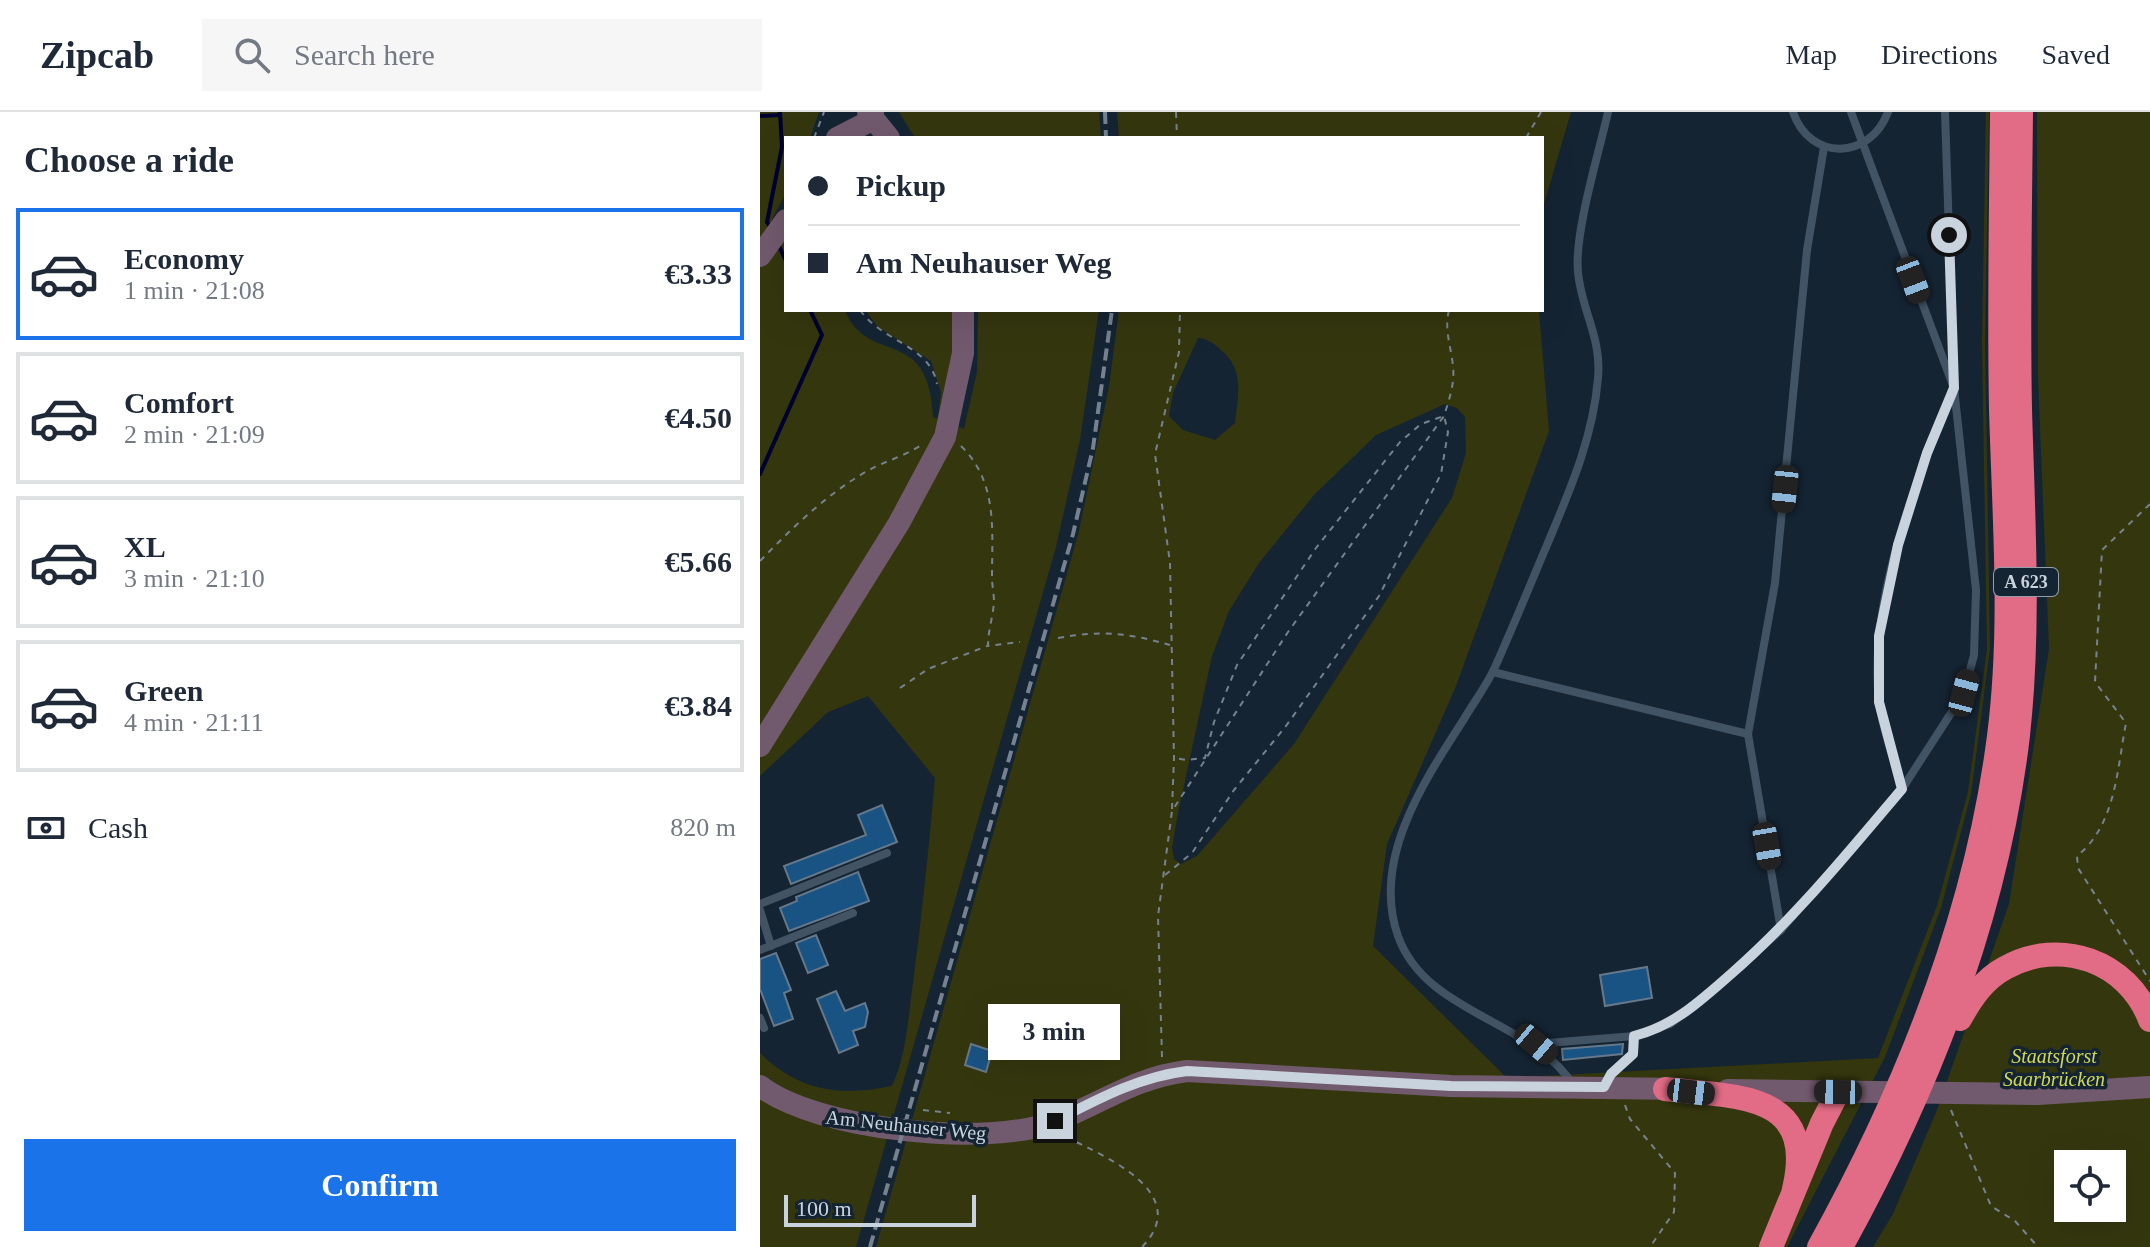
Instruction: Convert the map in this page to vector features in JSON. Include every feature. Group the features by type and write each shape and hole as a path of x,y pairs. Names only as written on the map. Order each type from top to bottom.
{"highway":[{"name":"A 623","path":"1841,1247 1883,1145 1935,1040 1947,962 1970,885 1995,764 2004,683 2007,614 2000,310 2002,112"},
{"name":"A 623","path":"1819,1247 1883,1145 1904,1123 1989,889 2007,809 2020,709 2026,614 2019,310 2021,112"},
{"path":"1935,1040 1992,977 2013,964 2044,955 2090,959 2110,969 2127,982 2150,1020"},
{"path":"1665,1089 1748,1098 1770,1106 1792,1128 1798,1142 1800,1154 1794,1189"},
{"path":"1771,1247 1838,1092"}],"street":[{"path":"829,136 846,112"},
{"path":"842,136 878,120"},
{"path":"762,254 784,223"},
{"path":"760,746 899,523 945,437 963,353 963,312"},
{"name":"Am Neuhauser Weg","path":"760,1086 790,1105 819,1116 876,1125 926,1121 982,1136 1007,1134 1055,1121 1124,1087 1163,1074 1215,1071 1451,1086 2038,1094 2150,1087"}],"lane":[{"path":"1575,1086 1562,1067 1536,1044 1464,1006 1427,979 1398,937 1390,888 1400,836 1445,748 1493,672 1582,460 1591,421 1599,355 1595,329 1579,281 1578,249 1608,112"},
{"path":"1793,112 1802,130 1824,147 1840,149 1862,144 1878,132 1888,112"},
{"path":"1851,112 1954,388 1927,453 1898,545 1879,636 1879,702 1902,789"},
{"path":"1536,1044 1634,1036 1670,1024 1692,1008 1781,930 1902,789 1964,693 1974,655 1976,590 1954,388 1945,112"},
{"path":"1781,930 1748,734 1775,583 1807,250 1824,147"},
{"path":"1493,672 1748,734"},
{"path":"760,904 887,853"},
{"path":"760,910 771,946"},
{"path":"760,950 853,913"},
{"path":"1611,1087 1611,1074 1633,1054 1634,1036"}],"path":[{"path":"815,136 824,112"},
{"path":"1176,112 1177,136"},
{"path":"1527,136 1541,112"},
{"path":"862,312 875,329 915,351 928,363 938,391"},
{"path":"1163,1074 1158,916 1172,811 1174,758 1170,563 1155,454 1179,352 1180,312"},
{"path":"1172,811 1288,632 1444,416 1452,389 1453,368 1445,325 1448,312"},
{"path":"1205,758 1214,722 1237,665 1316,548 1400,442 1421,424 1444,416"},
{"path":"1165,875 1192,853 1234,790 1286,726 1379,596 1441,474 1448,432 1444,416"},
{"path":"760,561 834,493 870,470 934,437 945,437 959,444 970,455 991,502 995,528 994,604 988,628 988,646"},
{"path":"2150,504 2102,550 2095,682 2126,723 2108,817 2077,856 2078,868 2150,981"},
{"path":"1058,638 1117,632 1170,645"},
{"path":"900,688 928,669 988,646 1020,642"},
{"path":"1174,758 1205,758"},
{"path":"1611,1087 1630,1119 1675,1173 1674,1212 1650,1247"},
{"path":"1942,1091 1958,1120 1972,1166 1991,1206 2015,1221 2038,1247"},
{"path":"926,1121 950,1113"},
{"path":"1055,1121 1066,1137 1120,1164 1152,1195 1157,1211 1156,1226 1142,1247"}],"green space":[{"path":"760,112 819,112 811,136 784,136 784,197 772,219 784,241 784,312 846,312 855,327 868,338 909,357 921,369 929,388 933,417 938,419 941,392 931,361 878,327 867,312 952,312 952,359 941,420 964,429 977,372 978,312 1099,312 1080,440 1056,547 856,1247 760,1247 760,1053 790,1076 821,1088 855,1091 892,1086 901,1061 908,1022 935,778 868,696 828,712 760,776"},
{"path":"899,112 1099,112 1101,136 914,136"},
{"path":"1117,112 1571,112 1544,204 1544,136 1119,136"},
{"path":"1986,112 1989,112 1985,342 1990,649 1971,794 1941,908 1885,1057 1787,1247 876,1247 1079,531 1109,387 1119,312 1539,312 1549,431 1456,686 1387,844 1373,946 1507,1078 1878,1058 1937,906 1968,792 1987,649 1982,342","holes":["1198,338 1205,339 1229,358 1238,384 1235,423 1215,440 1183,430 1169,416 1173,393","1445,404 1457,408 1465,417 1466,453 1452,498 1294,744 1197,856 1181,864 1174,859 1172,848 1178,813 1212,656 1229,611 1259,563 1314,495 1376,435"]},
{"name":"Staatsforst Saarbrücken","path":"2037,112 2150,112 2150,1247 1873,1247 1893,1214 1937,1110 2009,904 2049,649 2038,377"}],"building":[{"path":"882,805 897,842 791,884 784,866 866,835 858,815"},
{"path":"858,872 869,901 789,931 780,908 797,901 796,897"},
{"path":"816,935 828,965 808,973 796,943"},
{"path":"776,953 791,990 784,993 793,1019 774,1026 760,989 760,959"},
{"path":"1647,967 1652,998 1605,1006 1600,975"},
{"path":"836,991 845,1011 865,1003 868,1012 865,1027 853,1031 858,1045 839,1053 817,999"},
{"path":"971,1044 992,1051 986,1072 965,1065"},
{"path":"1623,1044 1622,1054 1563,1060 1562,1049"}],"waterway":[{"path":"770,227 767,222 782,147 780,112"},
{"path":"760,116 780,115"},
{"path":"779,246 784,257"},
{"path":"760,474 822,335 811,312"}],"railway":[{"path":"1105,112 1106,136"},
{"path":"870,1247 1073,534 1093,448 1112,312"}],"route":[{"path":"1055,1121 1124,1087 1163,1074 1187,1071 1496,1088 1604,1087 1611,1074 1633,1054 1634,1036 1670,1024 1781,930 1902,789 1879,702 1879,636 1898,545 1927,453 1954,388 1949,235"}]}
